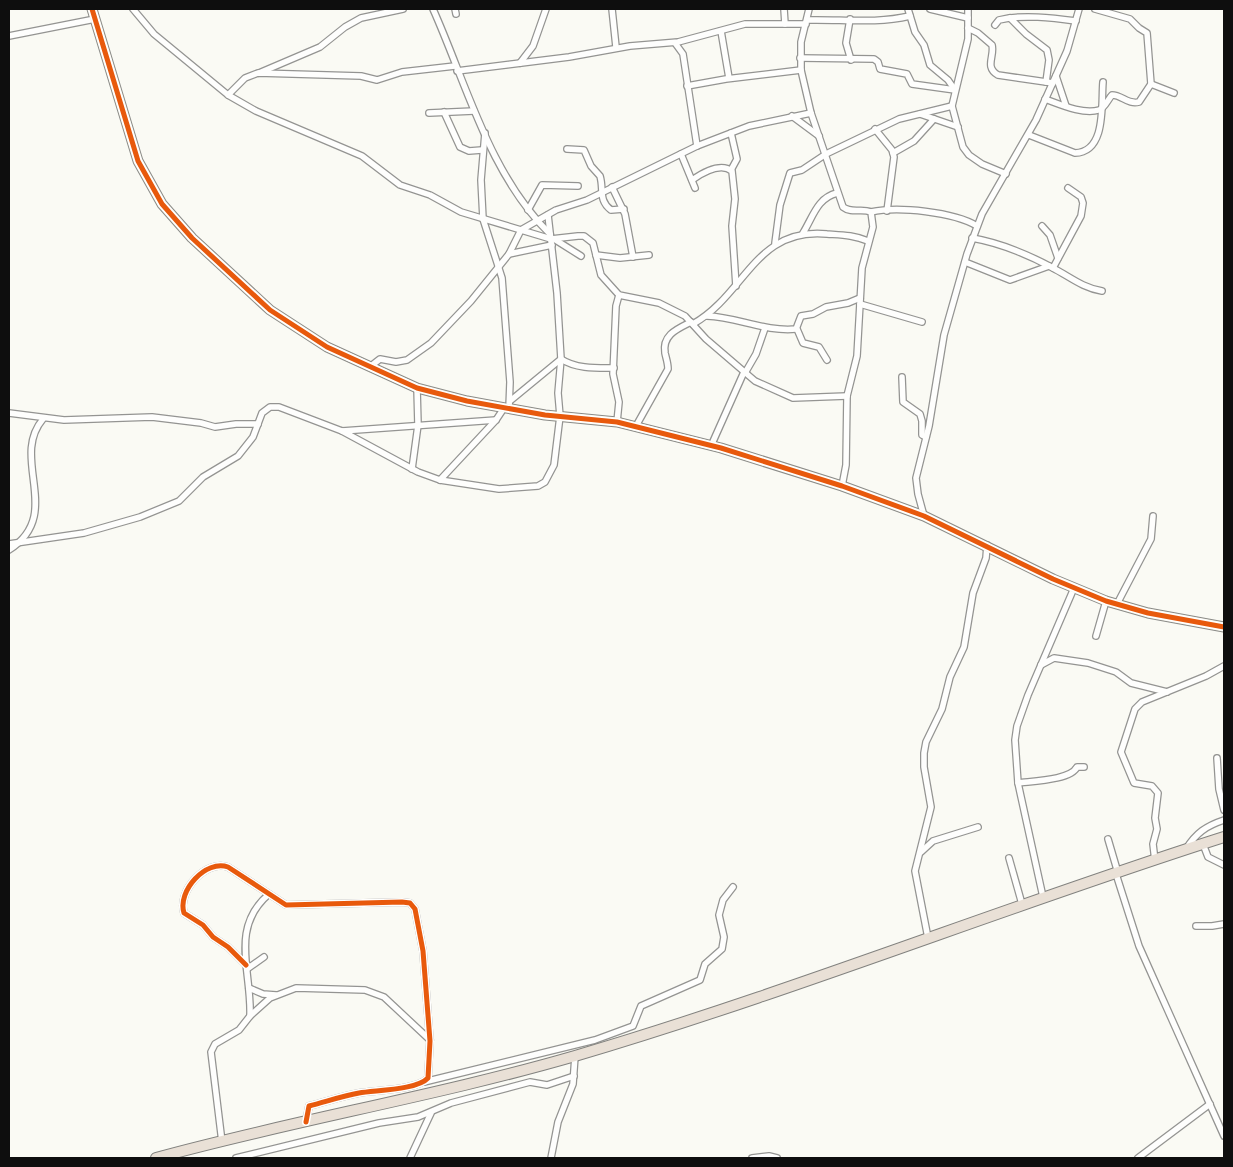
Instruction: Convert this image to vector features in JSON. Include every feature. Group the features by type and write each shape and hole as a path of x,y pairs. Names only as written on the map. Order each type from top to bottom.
{"highway":[{"path":"156,1158 575,1056 722,1009 1022,904 1224,837"}],"street":[{"path":"92,9 138,161 162,204 192,238 270,310 327,347 417,388 467,401 508,405 560,416 636,426 711,446 842,486 924,516 1074,588 1106,601 1148,613 1224,627"},
{"path":"133,9 154,34 228,95 256,111 362,156 400,185 430,195 453,209 552,239 581,256"},
{"path":"228,95 246,78 320,47 345,27 361,18 403,9"},
{"path":"433,9 456,68 485,133 528,210 552,239"},
{"path":"520,63 533,46 546,9"},
{"path":"612,9 616,47"},
{"path":"784,9 785,24"},
{"path":"809,9 801,42 801,70 811,113 844,209 871,212 921,212 962,219 977,226"},
{"path":"908,9 915,32 924,45 930,65 948,80 955,90"},
{"path":"930,9 968,18"},
{"path":"968,9 967,49 952,106 964,147 969,155 982,164 1006,174"},
{"path":"924,516 916,478 926,437 944,335 972,238 1029,135 1067,51 1081,9"},
{"path":"1044,99 1086,110 1102,108 1112,95 1119,96 1132,103 1139,102 1151,84 1147,33 1130,19 1095,9"},
{"path":"258,73 361,76 377,80 402,72 520,63 569,57 616,47 676,43 753,23 785,24 850,19 867,23 889,21 910,16"},
{"path":"995,25 1000,20 1010,18 1052,18 1076,21"},
{"path":"1010,18 1046,50 1048,60 1046,82"},
{"path":"9,36 96,19"},
{"path":"850,19 846,43 851,60"},
{"path":"968,28 978,32 992,45 990,66 992,72 998,75 1053,83"},
{"path":"721,31 729,78"},
{"path":"676,43 683,54 697,146"},
{"path":"800,58 874,59 878,62 880,68 907,74 912,84 955,90"},
{"path":"687,86 729,78 801,70"},
{"path":"1056,76 1066,106"},
{"path":"1029,135 1049,145 1079,153 1096,140 1102,108 1103,82"},
{"path":"1151,84 1174,93"},
{"path":"775,243 780,205 789,174 804,169 826,154 875,129 899,119 952,106"},
{"path":"429,113 474,110"},
{"path":"444,112 460,147 469,151 482,150"},
{"path":"371,366 379,360 396,362 407,360 431,343 500,267 521,230 536,220 556,210 600,194 697,146 768,120 811,113"},
{"path":"920,114 958,127"},
{"path":"792,116 820,137"},
{"path":"893,153 914,141 934,119"},
{"path":"875,129 893,153 892,183 887,211"},
{"path":"485,133 482,150 481,180 483,218 500,267 508,405"},
{"path":"731,133 737,159 731,170 734,199 732,226 736,286"},
{"path":"567,149 582,150 586,153 591,166 600,176 600,194 610,210 624,209"},
{"path":"681,154 695,188"},
{"path":"692,180 709,169 731,170"},
{"path":"528,210 534,195 542,185 578,186"},
{"path":"612,188 624,209 633,257"},
{"path":"965,262 1010,280 1051,267 1058,258 1082,212 1081,197 1068,188"},
{"path":"803,233 820,201 828,195 837,193"},
{"path":"842,486 846,465 847,396 857,356 862,268 874,220 871,212"},
{"path":"9,544 84,533 140,517 179,501 203,477 238,456 253,438 262,413 274,406 316,419 342,430 412,469 440,480 499,489 538,486 545,482 554,465 560,416 558,393 561,359 552,239 548,215"},
{"path":"1042,226 1050,235 1058,258"},
{"path":"636,426 668,368 664,350 666,339 672,332 707,316 736,286 762,254 775,243 803,233 850,236 868,241"},
{"path":"509,254 552,239 575,235 584,236 593,243 601,275 619,295 659,302 692,323 744,373 755,381 790,398 847,396"},
{"path":"972,238 1000,244 1051,267 1083,286 1102,291"},
{"path":"596,256 618,258 648,255"},
{"path":"617,422 619,402 613,381 616,306 619,295"},
{"path":"827,360 819,347 803,343 797,329 801,316 813,314 826,307 860,301 922,322"},
{"path":"707,316 726,317 765,328 797,329"},
{"path":"711,446 744,373 756,354 765,328"},
{"path":"561,359 568,364 614,368"},
{"path":"440,480 508,405 561,359"},
{"path":"902,377 903,402 920,414 922,435 926,437"},
{"path":"412,469 418,424 417,388"},
{"path":"9,413 44,419 80,420 152,417 201,423 215,427 236,424 258,424"},
{"path":"9,550 27,536 35,514 36,486 32,470 33,442 38,426 44,419"},
{"path":"342,430 496,420"},
{"path":"1117,604 1151,539 1153,516"},
{"path":"928,938 915,872 932,807 923,762 926,742 940,714 950,677 964,647 973,593 986,558 987,545"},
{"path":"1043,897 1018,783 1014,754 1017,726 1074,588"},
{"path":"1096,636 1106,601"},
{"path":"1041,665 1054,658 1088,663 1116,672 1131,683 1167,692"},
{"path":"1155,861 1153,844 1157,829 1155,818 1158,793 1152,786 1134,783 1121,752 1137,705 1224,666"},
{"path":"1217,758 1219,789 1224,810"},
{"path":"1018,783 1072,775 1077,767 1084,767"},
{"path":"1185,850 1196,834 1209,825 1224,820"},
{"path":"919,853 933,841 978,827"},
{"path":"1108,839 1139,946 1224,1136"},
{"path":"1202,844 1208,857 1224,864"},
{"path":"1008,858 1022,904"},
{"path":"247,967 228,947 213,937 203,925 186,916 182,909 183,903 200,874 216,866 228,867 286,905 402,902 410,904 416,914 422,936 430,1040 430,1069 428,1078 424,1082"},
{"path":"306,1122 309,1106 358,1093 424,1082 595,1040 632,1026 641,1006 700,980 705,964 722,949 724,938 720,915 723,900 733,887"},
{"path":"250,1016 244,942 250,918 257,904 269,894"},
{"path":"1196,926 1224,924"},
{"path":"247,967 264,956"},
{"path":"249,988 263,994 278,995"},
{"path":"222,1142 212,1048 239,1030 265,1002 278,995 296,988 333,988 378,993 392,1003 430,1040"},
{"path":"551,1158 558,1122 574,1076 575,1056"},
{"path":"236,1158 253,1156 379,1123 431,1113 451,1103 515,1086 534,1082 540,1085 547,1085 574,1076"},
{"path":"1138,1158 1210,1104"},
{"path":"410,1158 431,1113"},
{"path":"752,1158 769,1156 776,1158"}],"cycle path":[{"path":"92,9 138,161 162,204 192,238 270,310 327,347 417,388 467,401 545,415 617,422 721,448 842,486 924,516 1053,579 1106,601 1148,613 1224,627"},
{"path":"246,965 228,947 213,937 203,925 184,913 183,904 189,887 203,872 211,868 228,867 286,905 402,902 410,903 415,909 423,951 430,1041 428,1078 415,1085 359,1093 309,1106 306,1122"}]}
